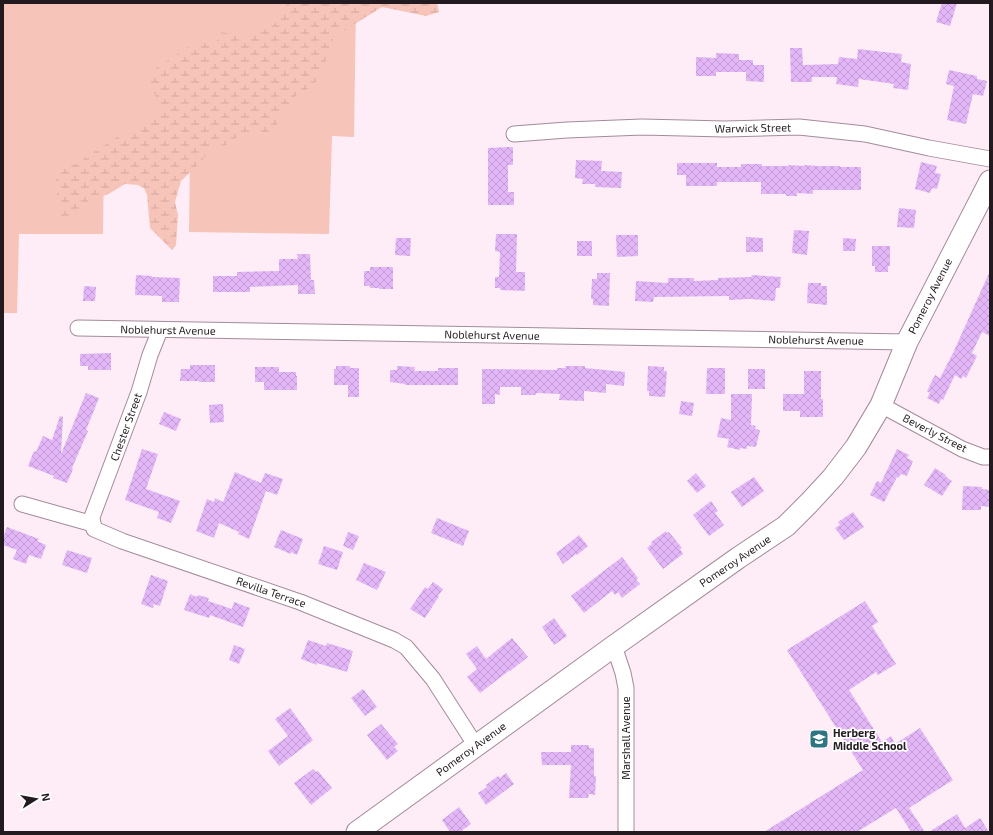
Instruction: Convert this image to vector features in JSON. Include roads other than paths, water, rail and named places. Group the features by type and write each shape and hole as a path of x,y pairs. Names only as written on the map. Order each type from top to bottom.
{"street":[{"name":"Warwick Street","path":"514,134 642,127 725,129 799,127 865,134 990,159"},
{"name":"Pomeroy Avenue","path":"357,832 614,646 738,558 786,526 810,503 833,477 856,447 881,405 907,342 990,181"},
{"name":"Noblehurst Avenue","path":"78,328 907,342"},
{"name":"Chester Street","path":"94,524 92,517 139,392 150,355 160,330"},
{"name":"Beverly Street","path":"881,405 962,449 983,457 990,457"},
{"name":"Revilla Terrace","path":"22,504 94,524 94,529 122,542 300,602 394,640 406,647 433,679 476,746"},
{"name":"Marshall Avenue","path":"614,646 623,673 626,688 626,832"}],"place":[{"name":"Herberg Middle School","path":"819,739"}]}
